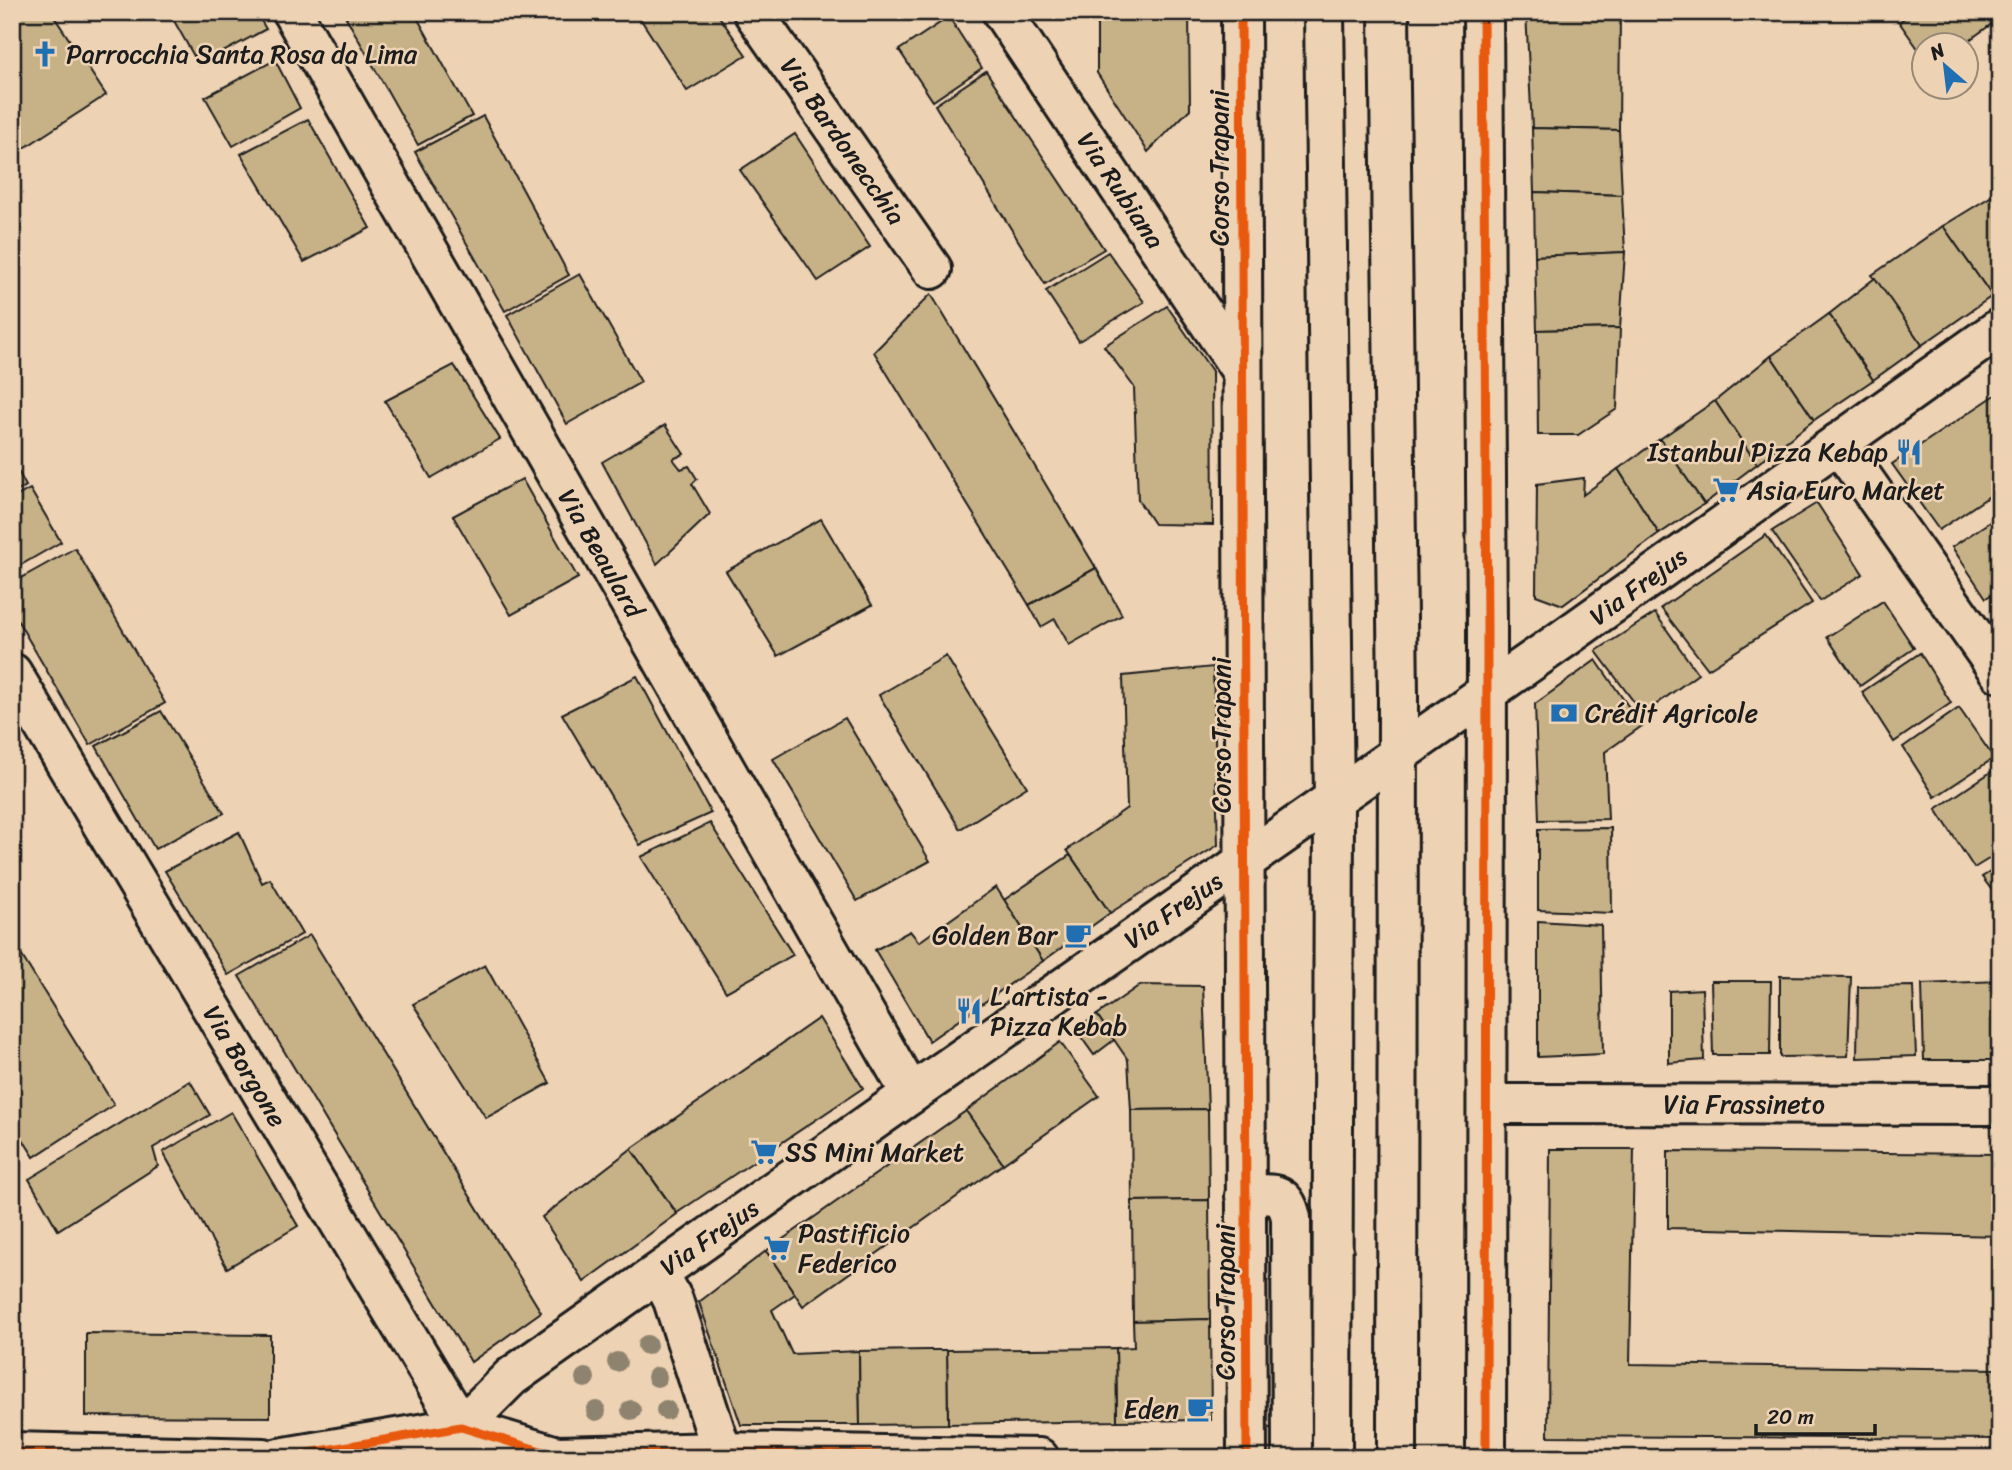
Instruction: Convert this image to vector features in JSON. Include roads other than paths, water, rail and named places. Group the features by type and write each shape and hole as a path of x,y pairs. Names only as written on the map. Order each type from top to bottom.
{"street":[{"name":"Via Beaulard","path":"292,12 911,1094"},
{"name":"Via Bardonecchia","path":"753,12 932,270"},
{"name":"Via Rubiana","path":"1002,12 1240,369"},
{"name":"Corso Trapani","path":"1241,12 1240,369 1247,1458"},
{"path":"1324,12 1334,800 1332,1458"},
{"path":"1389,12 1396,756 1397,1458"},
{"path":"1483,12 1488,1104 1486,1458"},
{"name":"Via Frejus","path":"425,1458 470,1443 512,1377 2000,328"},
{"path":"1838,443 2000,673"},
{"name":"Via Borgone","path":"12,673 470,1443"},
{"name":"Via Frassineto","path":"1488,1104 2000,1105"},
{"path":"1245,1196 1272,1194 1280,1197 1289,1208 1291,1218 1292,1458"},
{"path":"659,1273 673,1300 722,1452"},
{"path":"279,1458 470,1443 557,1455 722,1452 1039,1458"},
{"path":"12,1452 264,1458"}],"place":[{"name":"Parrocchia Santa Rosa da Lima","path":"45,54"},
{"name":"Istanbul Pizza Kebap","path":"1909,452"},
{"name":"Asia Euro Market","path":"1726,490"},
{"name":"Crédit Agricole","path":"1564,713"},
{"name":"Golden Bar","path":"1078,935"},
{"name":"L'artista - Pizza Kebab","path":"969,1011"},
{"name":"SS Mini Market","path":"764,1152"},
{"name":"Pastificio Federico","path":"777,1248"},
{"name":"Eden","path":"1200,1409"}]}
